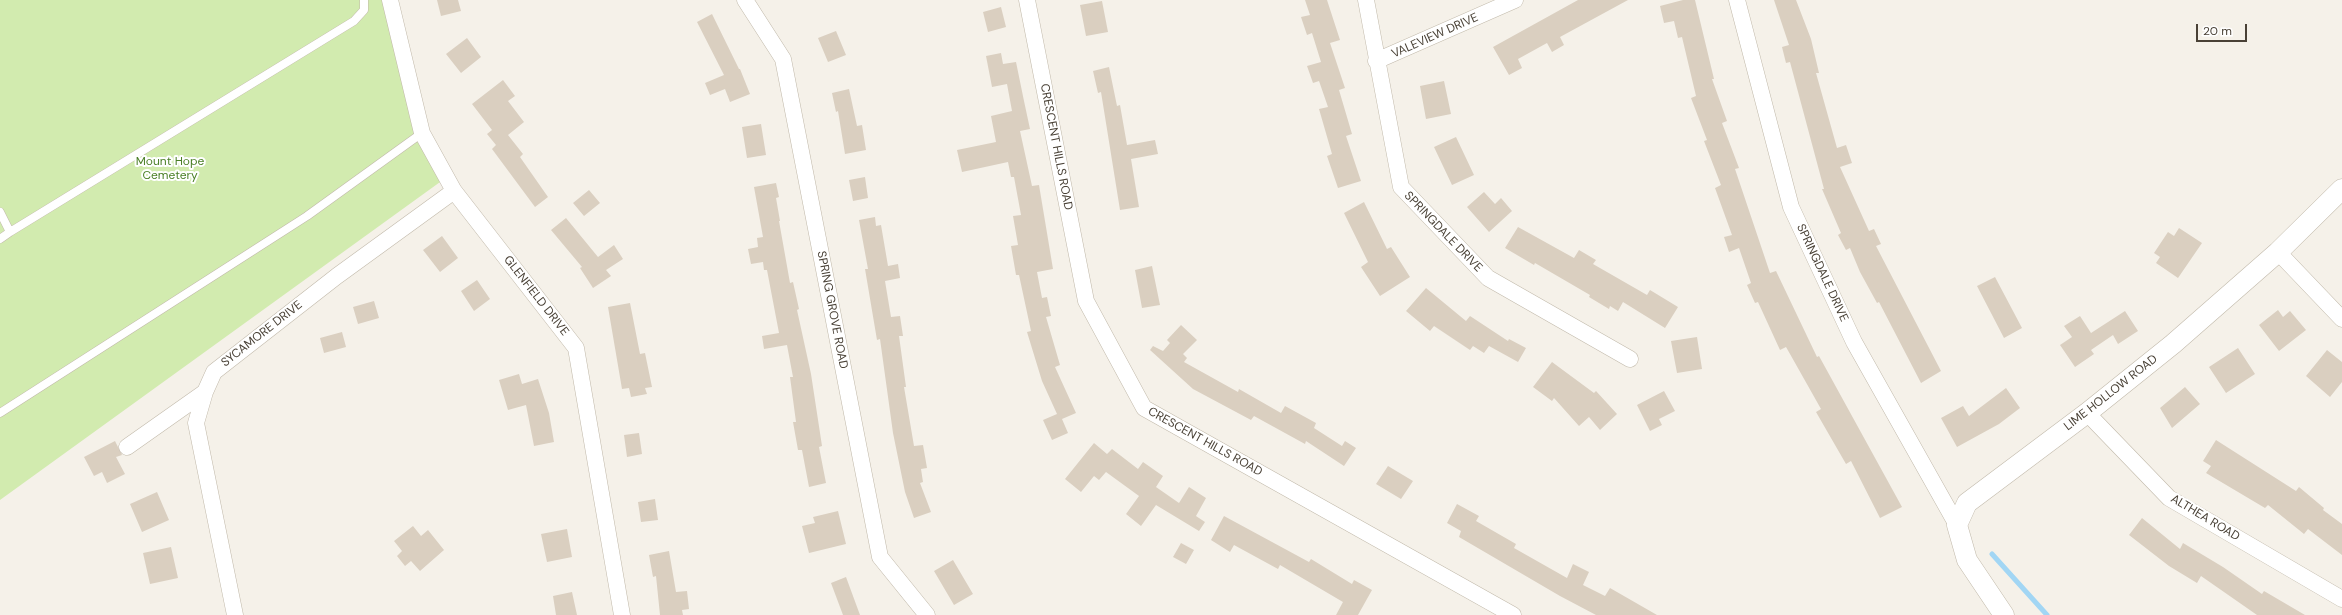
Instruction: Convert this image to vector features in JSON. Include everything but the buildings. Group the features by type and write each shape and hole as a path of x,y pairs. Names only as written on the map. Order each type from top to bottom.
{"street":[{"name":"GLENFIELD DRIVE","path":"390,0 422,133 454,191 576,348 622,615"},
{"name":"SPRING GROVE ROAD","path":"745,0 783,59 880,557 928,615"},
{"name":"CRESCENT HILLS ROAD","path":"1027,0 1086,301 1144,408 1513,615"},
{"name":"SPRINGDALE DRIVE","path":"1366,0 1376,62 1401,188 1488,278 1630,359"},
{"name":"VALEVIEW DRIVE","path":"1376,62 1515,0"},
{"name":"SPRINGDALE DRIVE","path":"1736,0 1791,207 1854,342 1957,525"},
{"name":"LIME HOLLOW ROAD","path":"1957,525 1967,503 2087,413 2174,344 2278,252 2342,189"},
{"name":"SYCAMORE DRIVE","path":"235,615 196,423 205,392 214,372 337,276 454,191"},
{"path":"2278,252 2342,319"},
{"path":"127,447 205,392"},
{"name":"ALTHEA ROAD","path":"2087,413 2169,498 2342,599"},
{"path":"1957,525 1967,560 2004,615"}],"lane":[{"path":"0,239 354,21 364,10 364,0"},
{"path":"0,413 307,216 422,133"},
{"path":"0,212 10,232"}],"green space":[{"name":"Mount Hope Cemetery","path":"0,0 390,0 412,86 447,177 0,500"}],"waterway":[{"path":"1992,554 2047,615"}]}
